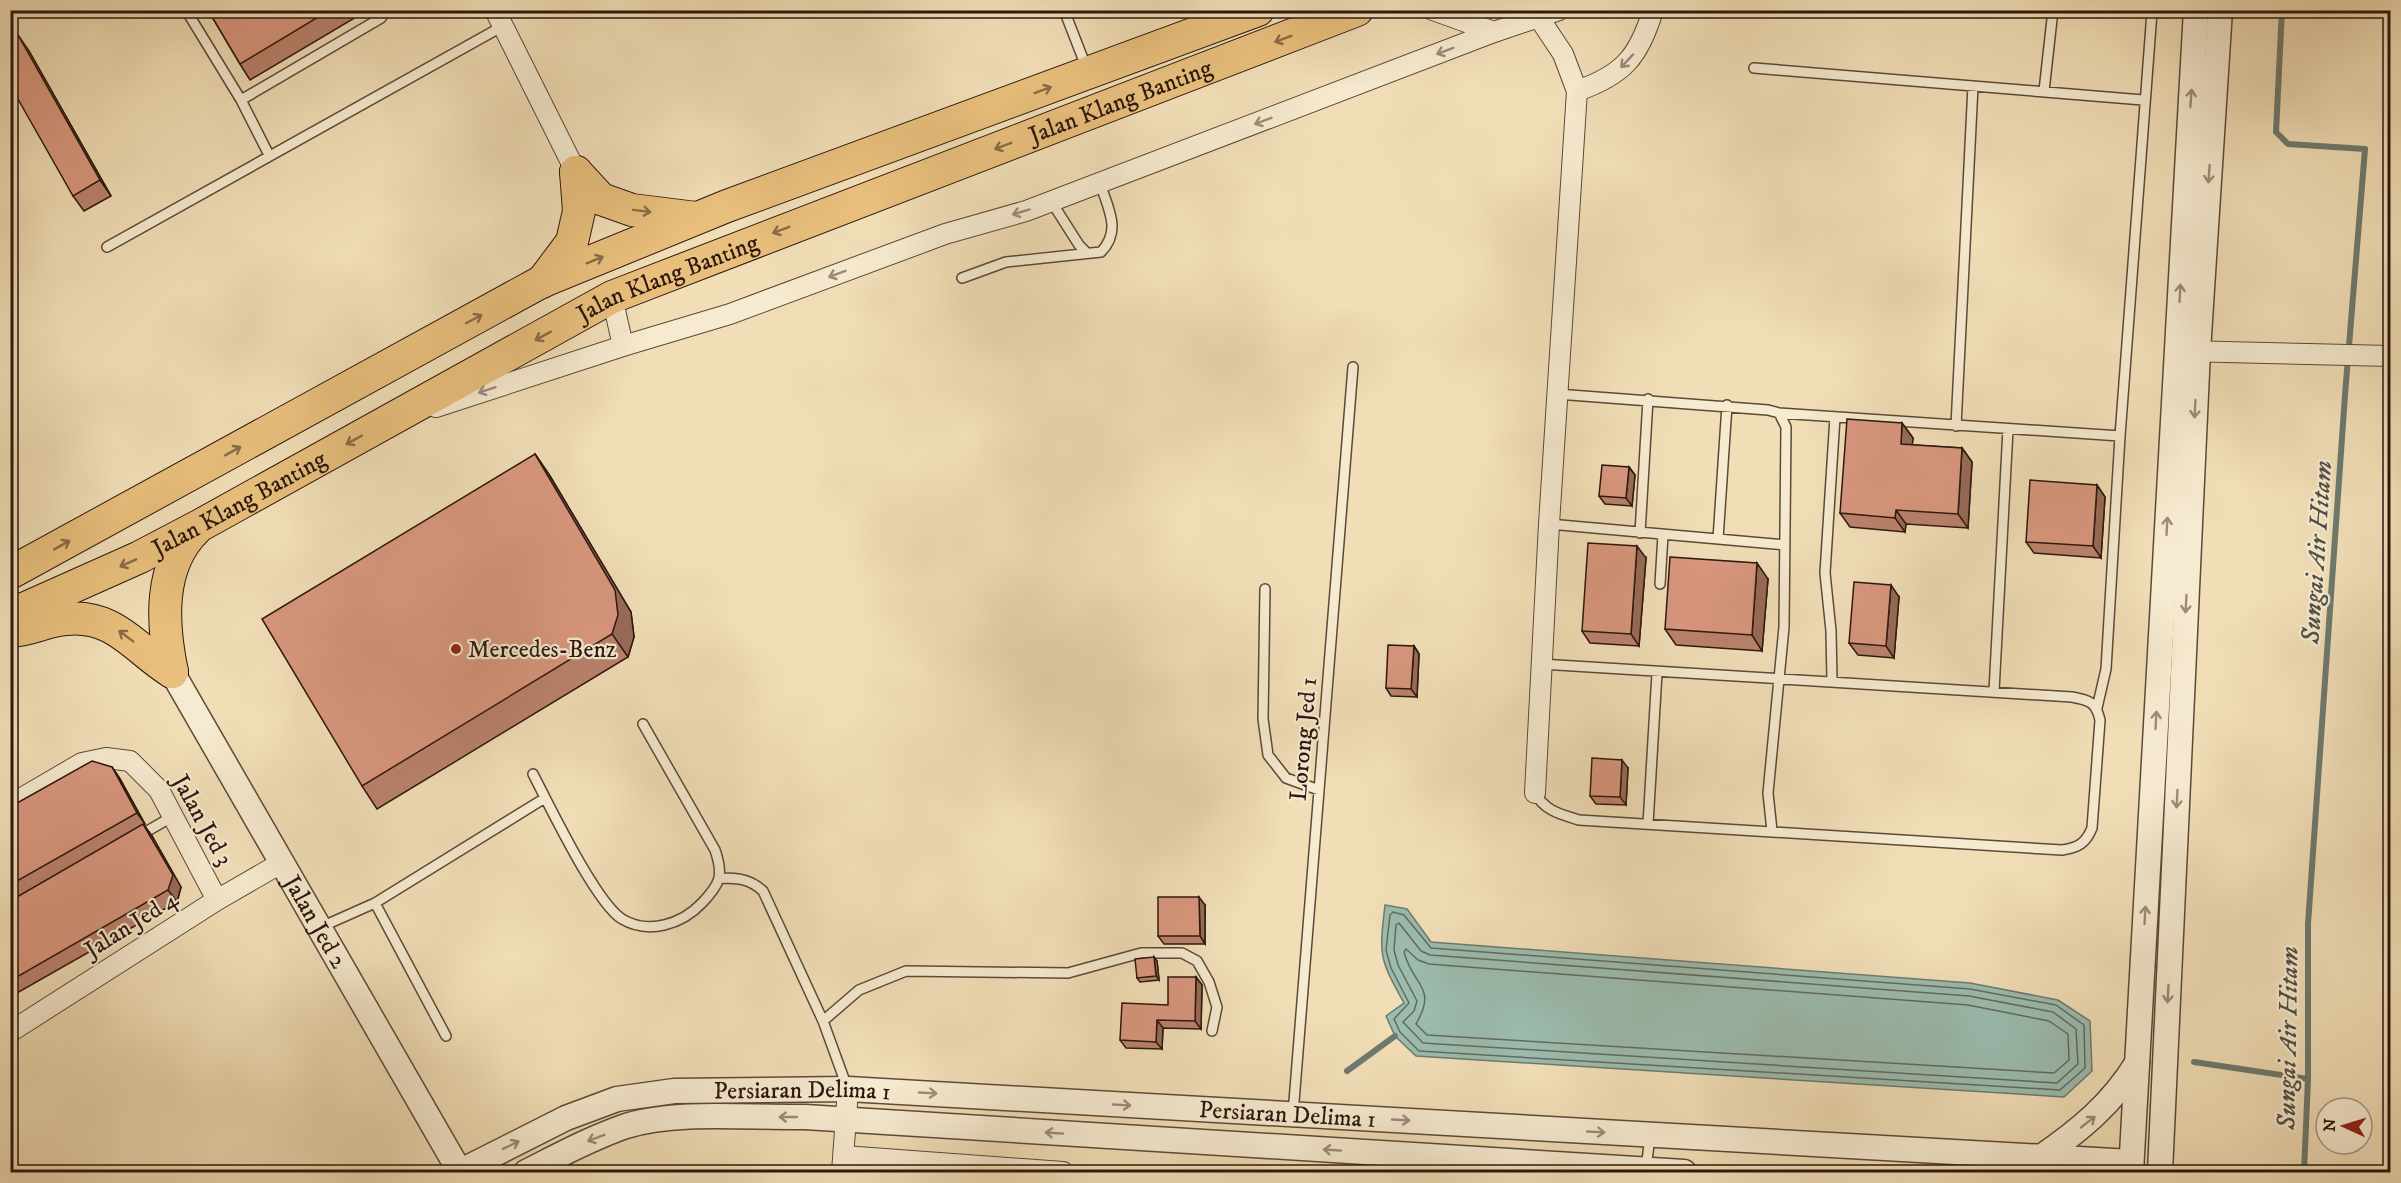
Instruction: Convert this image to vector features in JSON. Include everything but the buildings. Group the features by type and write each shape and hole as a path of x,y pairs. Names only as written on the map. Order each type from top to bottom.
{"highway":[{"name":"Jalan Klang Banting","path":"10,573 541,282 697,218 1258,10"},
{"name":"Jalan Klang Banting","path":"10,615 140,557 199,526 612,297 1358,10"},
{"path":"612,297 619,275 634,264 754,218 928,131"},
{"path":"576,172 601,199 632,210 697,218"},
{"path":"541,282 572,242 579,211 576,172"},
{"path":"171,672 164,625 170,573 179,550 199,526"},
{"path":"10,631 66,619 88,619 112,627 131,639 151,659 171,672"}],"street":[{"path":"1434,10 1494,32"},
{"path":"381,425 623,346 730,314 945,234 1051,201 1494,32 1559,10"},
{"path":"1577,91 1601,83 1626,64 1644,41 1653,10"},
{"path":"2160,1173 2188,351 2196,10"},
{"path":"2131,1167 2188,351 2220,10"},
{"path":"499,18 576,172"},
{"path":"1535,793 1549,524 1577,91 1563,54 1539,18"},
{"path":"612,297 623,346"},
{"path":"2188,351 2391,356"},
{"name":"Jalan Jed 2","path":"171,672 321,927 460,1172"},
{"name":"Jalan Jed 3","path":"10,805 82,762 106,758 130,761 148,776 175,814 218,900"},
{"name":"Jalan Jed 4","path":"10,1032 281,862"},
{"path":"2041,1157 2096,1116 2121,1088 2137,1063"},
{"path":"848,1089 843,1164 1063,1173"},
{"name":"Persiaran Delima 1","path":"460,1172 566,1118 617,1099 674,1091 848,1089 2041,1157 2131,1167"},
{"name":"Persiaran Delima 1","path":"526,1173 581,1144 628,1126 680,1118 805,1117 1684,1173"}],"lane":[{"path":"186,10 240,100 269,155"},
{"path":"240,100 381,18 387,10"},
{"path":"1064,10 1089,74"},
{"path":"2044,91 2053,10"},
{"path":"1535,793 1541,803 1552,812 1579,820 2062,850 2075,848 2087,840 2092,828 2100,720 2097,708 2106,669 2143,100 2152,12"},
{"path":"107,248 499,18"},
{"path":"1754,68 2143,100"},
{"path":"1956,426 1973,86"},
{"path":"962,278 1006,262 1101,252 1111,242 1114,230 1100,183"},
{"path":"1051,201 1079,245 1086,252"},
{"name":"Lorong Jed 1","path":"1293,1114 1353,367"},
{"path":"1557,394 1727,405 1779,413 2120,436"},
{"path":"1640,533 1648,399"},
{"path":"1718,539 1727,405"},
{"path":"1772,831 1768,793 1784,627 1786,427 1779,413"},
{"path":"1832,680 1831,630 1825,573 1834,417"},
{"path":"1994,691 2008,429"},
{"path":"1549,524 1785,545"},
{"path":"1660,584 1663,535"},
{"path":"1265,589 1263,719 1268,755 1286,778 1319,790"},
{"path":"1542,664 1657,673 1832,680 1994,691 2089,700 2097,708"},
{"path":"1648,824 1657,673"},
{"path":"533,774 603,902 623,920 649,926 668,926 695,910 712,893 721,878 716,850 643,724"},
{"path":"321,927 375,903 545,798"},
{"path":"126,843 175,814"},
{"path":"721,878 747,880 764,891 823,1021 848,1089"},
{"path":"375,903 446,1036"},
{"path":"823,1021 859,990 906,971 1068,973 1141,953 1182,953 1197,961 1209,982 1217,1007 1212,1031"},
{"path":"1646,1170 1650,1135"}],"water":[{"path":"1385,905 1407,909 1431,942 1970,983 2058,1000 2090,1021 2092,1071 2064,1097 1416,1056 1395,1036 1386,1016 1404,1003 1385,966 1383,956"}],"waterway":[{"name":"Sungai Air Hitam","path":"2282,10 2276,132 2288,144 2365,149 2345,395 2308,924 2308,1079 2304,1172"},
{"path":"1347,1071 1395,1036"},
{"path":"2194,1062 2308,1079"}],"place":[{"name":"Mercedes-Benz","path":"456,649"}]}
